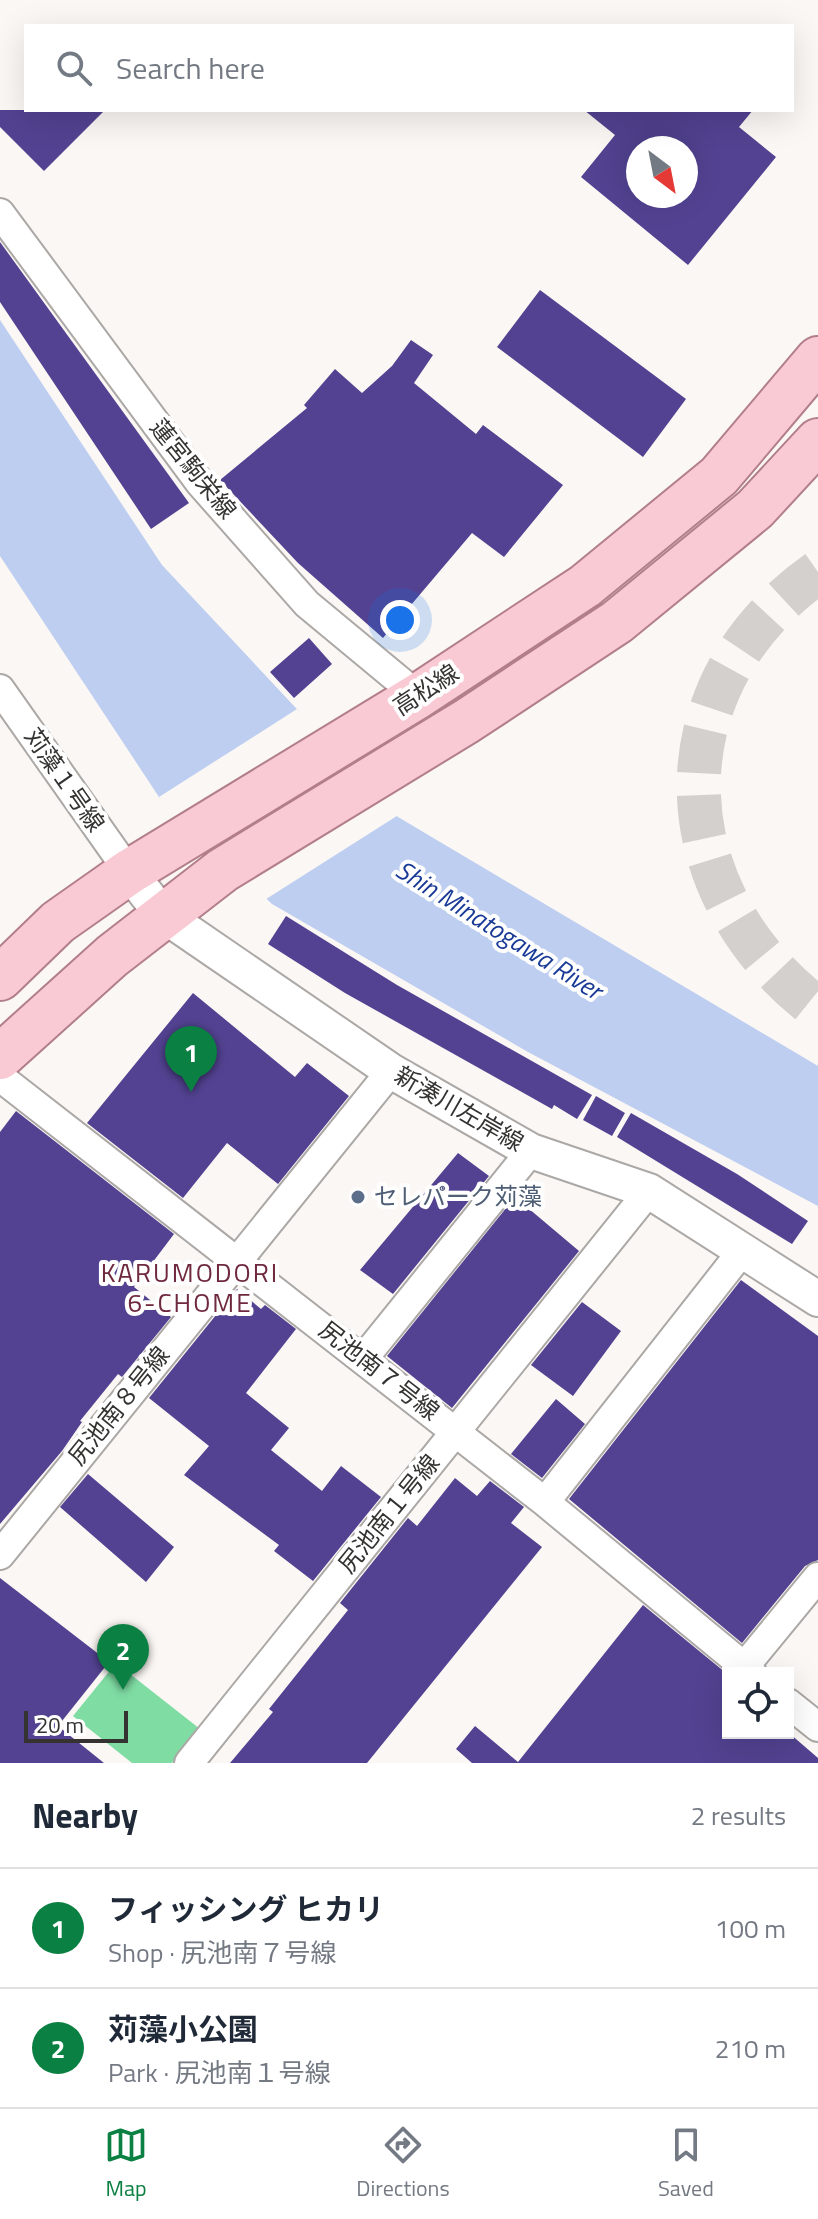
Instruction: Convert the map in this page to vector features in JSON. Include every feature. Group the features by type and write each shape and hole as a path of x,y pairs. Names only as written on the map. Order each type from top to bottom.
{"main road":[{"name":"高松線","path":"0,978 58,922 129,872 418,696 585,586 719,476 818,359"},
{"name":"高松線","path":"0,1057 96,969 162,914 223,870 467,721 617,622 755,509 818,441"}],"street":[{"name":"蓮宮駒栄線","path":"0,213 200,483 307,604 418,696"},
{"name":"苅藻１号線","path":"0,689 129,872"},
{"path":"418,696 467,721"},
{"name":"新湊川左岸線","path":"129,872 162,914 391,1071 531,1151 649,1191 818,1299"},
{"name":"尻池南８号線","path":"0,1555 391,1071"},
{"name":"尻池南７号線","path":"0,1077 545,1502 744,1667"},
{"path":"363,1359 531,1151"},
{"name":"尻池南１号線","path":"189,1763 649,1191"},
{"path":"545,1502 743,1250"},
{"path":"750,1667 818,1577"},
{"path":"794,1708 818,1727"}],"green space":[{"path":"116,1663 200,1729 172,1763 132,1763 73,1716"}],"water":[{"name":"Shin Minatogawa River","path":"0,320 162,565 398,817 818,1066 818,1206 528,1052 272,904 159,797 0,556"}],"pier":[{"path":"297,709 400,814 263,901 159,797"}],"building":[{"path":"0,110 103,112 44,171 0,127"},
{"path":"586,112 751,112 739,127 776,157 688,265 581,177 615,135"},
{"path":"0,242 189,503 151,529 0,302"},
{"path":"540,290 686,399 643,457 497,347"},
{"path":"411,340 433,355 414,383 476,434 483,425 563,485 504,557 472,533 383,638 298,563 220,480 307,408 304,405 335,369 362,393 392,366"},
{"path":"309,638 332,664 294,698 270,672"},
{"path":"286,916 397,985 592,1095 577,1119 554,1105 552,1109 345,993 268,944"},
{"path":"193,993 295,1077 307,1063 349,1096 278,1184 227,1143 183,1198 87,1123"},
{"path":"596,1096 625,1113 612,1136 583,1120"},
{"path":"16,1111 174,1234 134,1287 171,1317 122,1377 118,1374 80,1421 62,1451 0,1524 0,1132"},
{"path":"631,1113 737,1174 808,1221 792,1244 617,1137"},
{"path":"458,1153 489,1176 393,1294 360,1270"},
{"path":"515,1197 579,1251 452,1408 387,1356"},
{"path":"741,1280 818,1336 818,1560 805,1566 742,1643 569,1499"},
{"path":"237,1289 261,1309 265,1305 296,1329 246,1393 289,1428 271,1450 322,1491 341,1466 381,1497 313,1581 274,1551 279,1545 184,1475 209,1446 149,1398"},
{"path":"582,1302 621,1331 573,1396 531,1365"},
{"path":"556,1399 585,1424 542,1478 511,1454"},
{"path":"88,1474 174,1547 146,1582 60,1507"},
{"path":"455,1478 477,1496 490,1481 524,1507 511,1523 542,1547 367,1763 230,1763 273,1712 269,1709 348,1610 340,1603 408,1518 417,1526"},
{"path":"0,1578 109,1662 58,1726 104,1763 0,1763"},
{"path":"643,1605 722,1670 722,1739 794,1737 818,1758 818,1763 472,1763 456,1749 475,1726 518,1762"}],"tunnel":[{"path":"818,572 765,619 727,672 706,730 699,789 707,849 730,907 767,961 818,1009"}],"place":[{"name":"フィッシング ヒカリ","path":"191,1092"},
{"name":"セレパーク苅藻","path":"358,1197"},
{"name":"苅藻小公園","path":"123,1690"}],"district":[{"name":"KARUMODORI 6-CHOME","path":"190,1288"}]}
